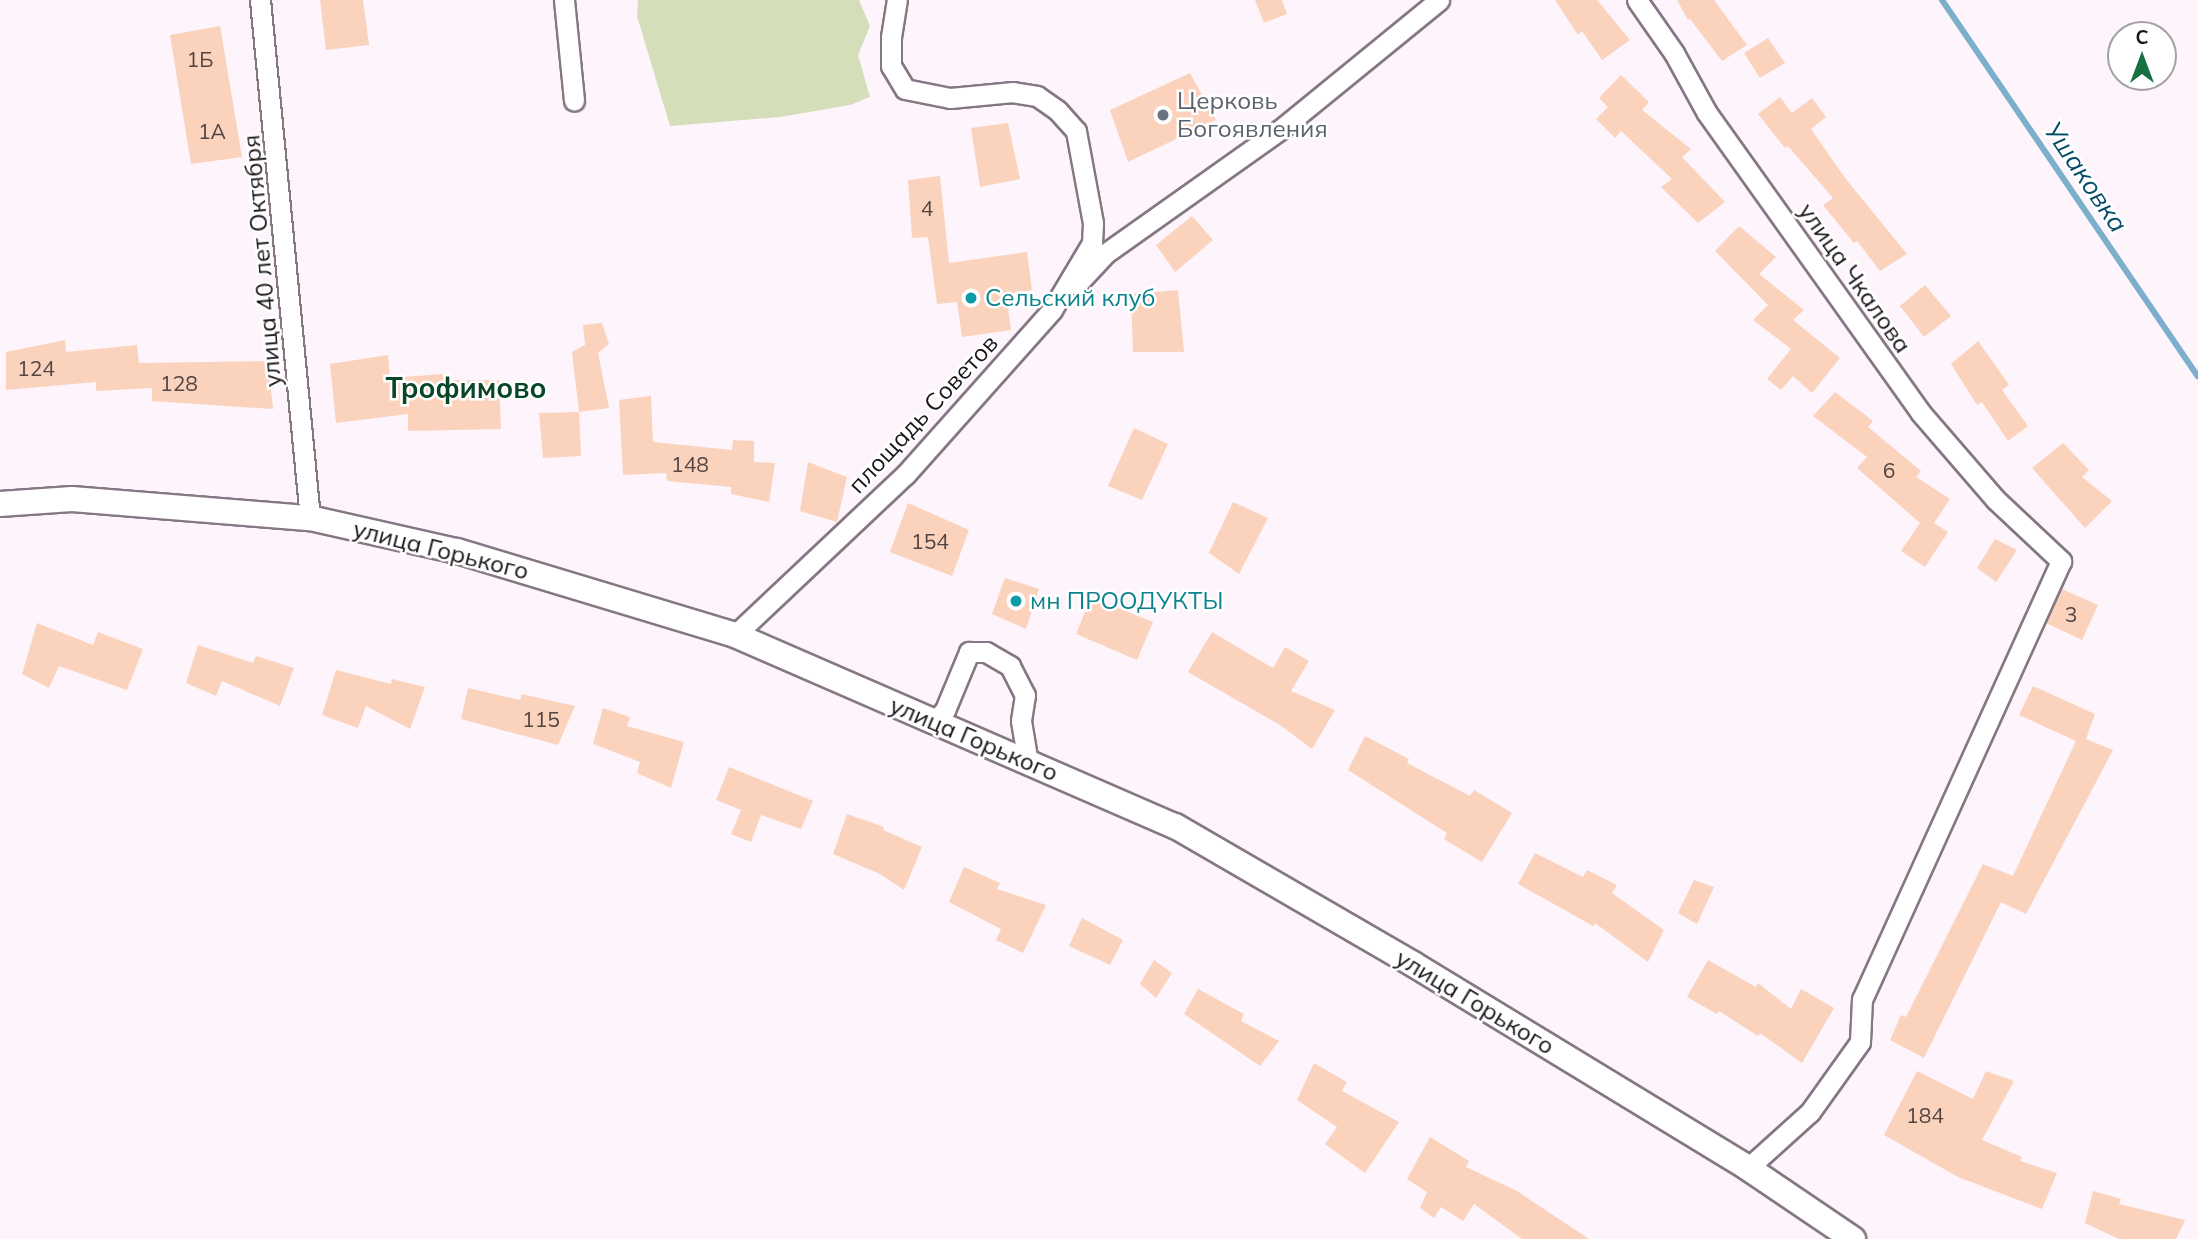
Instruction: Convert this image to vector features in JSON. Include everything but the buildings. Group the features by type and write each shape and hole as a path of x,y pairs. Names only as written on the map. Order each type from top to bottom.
{"main road":[{"name":"улица Горького","path":"0,503 72,499 310,518 457,551 735,635 1175,826 1413,964 1748,1168 1853,1239"}],"street":[{"name":"улица 40 лет Октября","path":"260,0 310,518"},
{"path":"564,0 574,101"},
{"name":"площадь Советов","path":"735,635 905,475 1052,310 1092,243 1093,223 1076,131 1057,110 1037,96 1013,92 950,98 905,89 891,65 891,37 897,0"},
{"path":"1052,310 1106,253 1281,130 1439,0"},
{"name":"улица Чкалова","path":"1637,0 1674,53 1707,113 1920,412 1995,499 2061,561 1862,999 1860,1042 1810,1112 1748,1168"},
{"path":"934,722 945,710 969,652 986,652 1010,666 1026,695 1021,721 1028,763"}],"green space":[{"path":"638,0 859,0 870,26 858,55 870,97 850,105 780,117 670,126 637,16"}],"waterway":[{"name":"Ушаковка","path":"1942,0 2198,376"}],"place":[{"name":"Церковь Богоявления","path":"1163,115"},
{"name":"Сельский клуб","path":"971,298"},
{"name":"мн ПРООДУКТЫ","path":"1016,601"}],"district":[{"name":"Трофимово","path":"466,388"}]}
